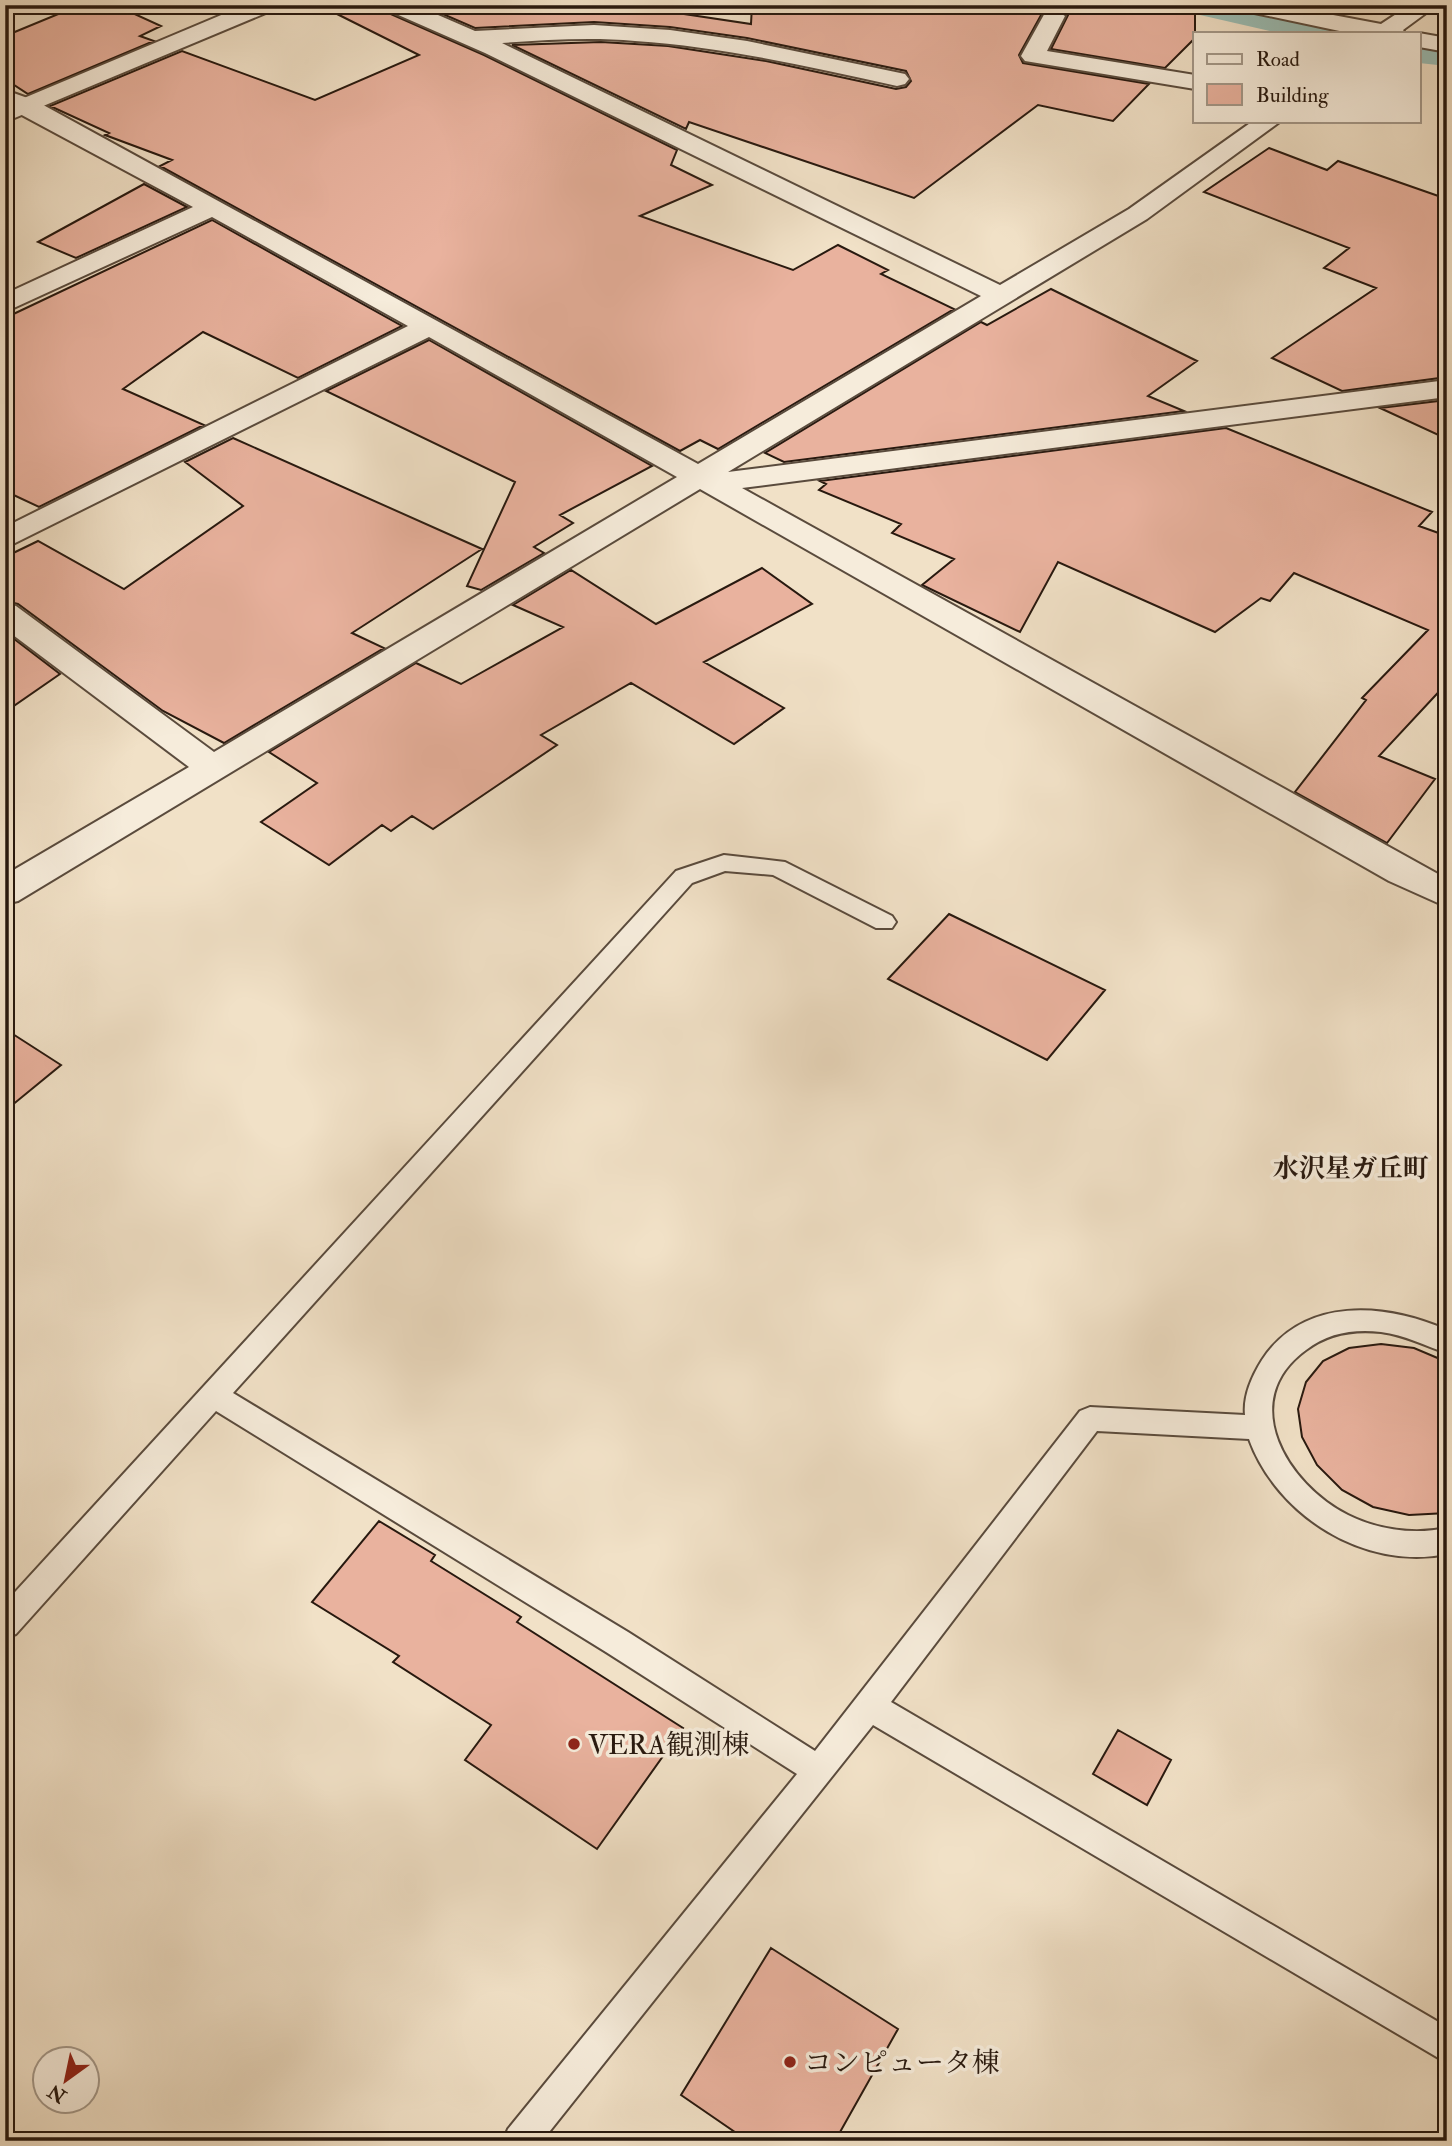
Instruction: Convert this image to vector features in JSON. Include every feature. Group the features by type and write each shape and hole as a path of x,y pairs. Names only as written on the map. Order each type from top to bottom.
{"street":[{"path":"12,106 265,5"},
{"path":"395,5 505,54 999,295"},
{"path":"1248,5 1339,25 1388,32 1426,5"},
{"path":"1054,16 1033,56 1193,82"},
{"path":"466,38 594,32 649,36 741,48 897,79"},
{"path":"1420,40 1447,45"},
{"path":"12,106 214,208 707,479 1402,872 1447,894"},
{"path":"5,892 707,479 999,295 1138,214 1268,122"},
{"path":"5,304 214,208"},
{"path":"5,539 428,327"},
{"path":"707,479 1447,388"},
{"path":"5,613 213,768"}],"lane":[{"path":"5,1624 684,877 724,863 777,868 884,922"},
{"path":"1447,1342 1421,1329 1380,1321 1339,1322 1302,1336 1275,1360 1270,1370 1261,1391 1259,1428 1275,1466 1303,1500 1343,1527 1388,1542 1435,1544 1447,1541"},
{"path":"213,1395 617,1642 819,1771"},
{"path":"520,2141 819,1771 1090,1419 1259,1428"},
{"path":"870,1706 1447,2046"}],"building":[{"path":"80,5 115,5 161,26 140,36 154,41 28,94 5,79 5,36"},
{"path":"319,5 382,5 386,12 484,55 677,150 671,165 712,185 640,216 793,270 838,245 888,270 881,274 954,309 718,449 700,440 680,451 160,166 172,160 105,135 109,133 50,106 182,51 315,100 419,55"},
{"path":"422,5 624,5 751,24 752,5 1195,5 1193,40 1165,68 1051,49 1068,15 1055,7 1045,8 1019,55 1023,63 1149,84 1113,121 1038,105 914,198 689,122 686,129 512,45 601,42 668,46 766,61 896,89 906,87 911,81 906,71 747,38 670,27 594,22 475,28"},
{"path":"1269,148 1327,170 1338,161 1447,199 1447,377 1342,391 1272,358 1376,288 1324,268 1349,248 1204,192"},
{"path":"144,184 187,207 76,258 38,242"},
{"path":"212,220 402,326 298,378 203,332 123,389 204,425 39,507 5,491 5,318"},
{"path":"1051,289 1197,361 1148,396 1184,411 784,462 765,453 981,322 987,325"},
{"path":"429,340 652,466 560,515 573,523 534,547 544,553 481,590 467,586 515,482 326,391"},
{"path":"1447,400 1447,439 1380,408"},
{"path":"1226,428 1432,512 1419,526 1447,536 1447,683 1379,756 1435,779 1387,843 1295,792 1366,700 1362,698 1428,630 1294,573 1270,601 1261,598 1215,632 1058,562 1020,632 922,585 954,559 892,533 901,524 819,490 826,484 820,481"},
{"path":"233,438 482,549 352,633 384,648 224,743 163,711 18,604 5,601 5,557 38,541 124,589 243,506 185,462"},
{"path":"762,568 812,604 704,662 784,708 734,744 631,683 541,735 557,745 433,829 412,816 391,831 382,825 329,865 261,822 317,783 269,752 416,663 461,684 563,627 513,605 571,570 656,624"},
{"path":"5,632 60,674 5,712"},
{"path":"949,914 1105,990 1047,1060 888,979"},
{"path":"5,1029 61,1065 5,1111"},
{"path":"1381,1344 1414,1348 1447,1362 1447,1513 1409,1515 1373,1507 1342,1490 1317,1465 1302,1437 1298,1409 1306,1382 1323,1361 1349,1348"},
{"path":"379,1521 435,1555 431,1561 521,1617 517,1622 683,1728 597,1849 465,1760 491,1725 393,1662 399,1656 312,1602"},
{"path":"1118,1730 1171,1760 1147,1805 1093,1774"},
{"name":"コンピュータ棟","path":"771,1948 898,2029 835,2141 748,2141 681,2095"}],"waterway":[{"path":"1199,5 1318,32"},
{"path":"1420,53 1447,56"}],"place":[{"name":"VERA観測棟","path":"574,1744"},
{"name":"コンピュータ棟","path":"790,2062"}],"district":[{"name":"水沢星ガ丘町","path":"1351,1168"}]}
